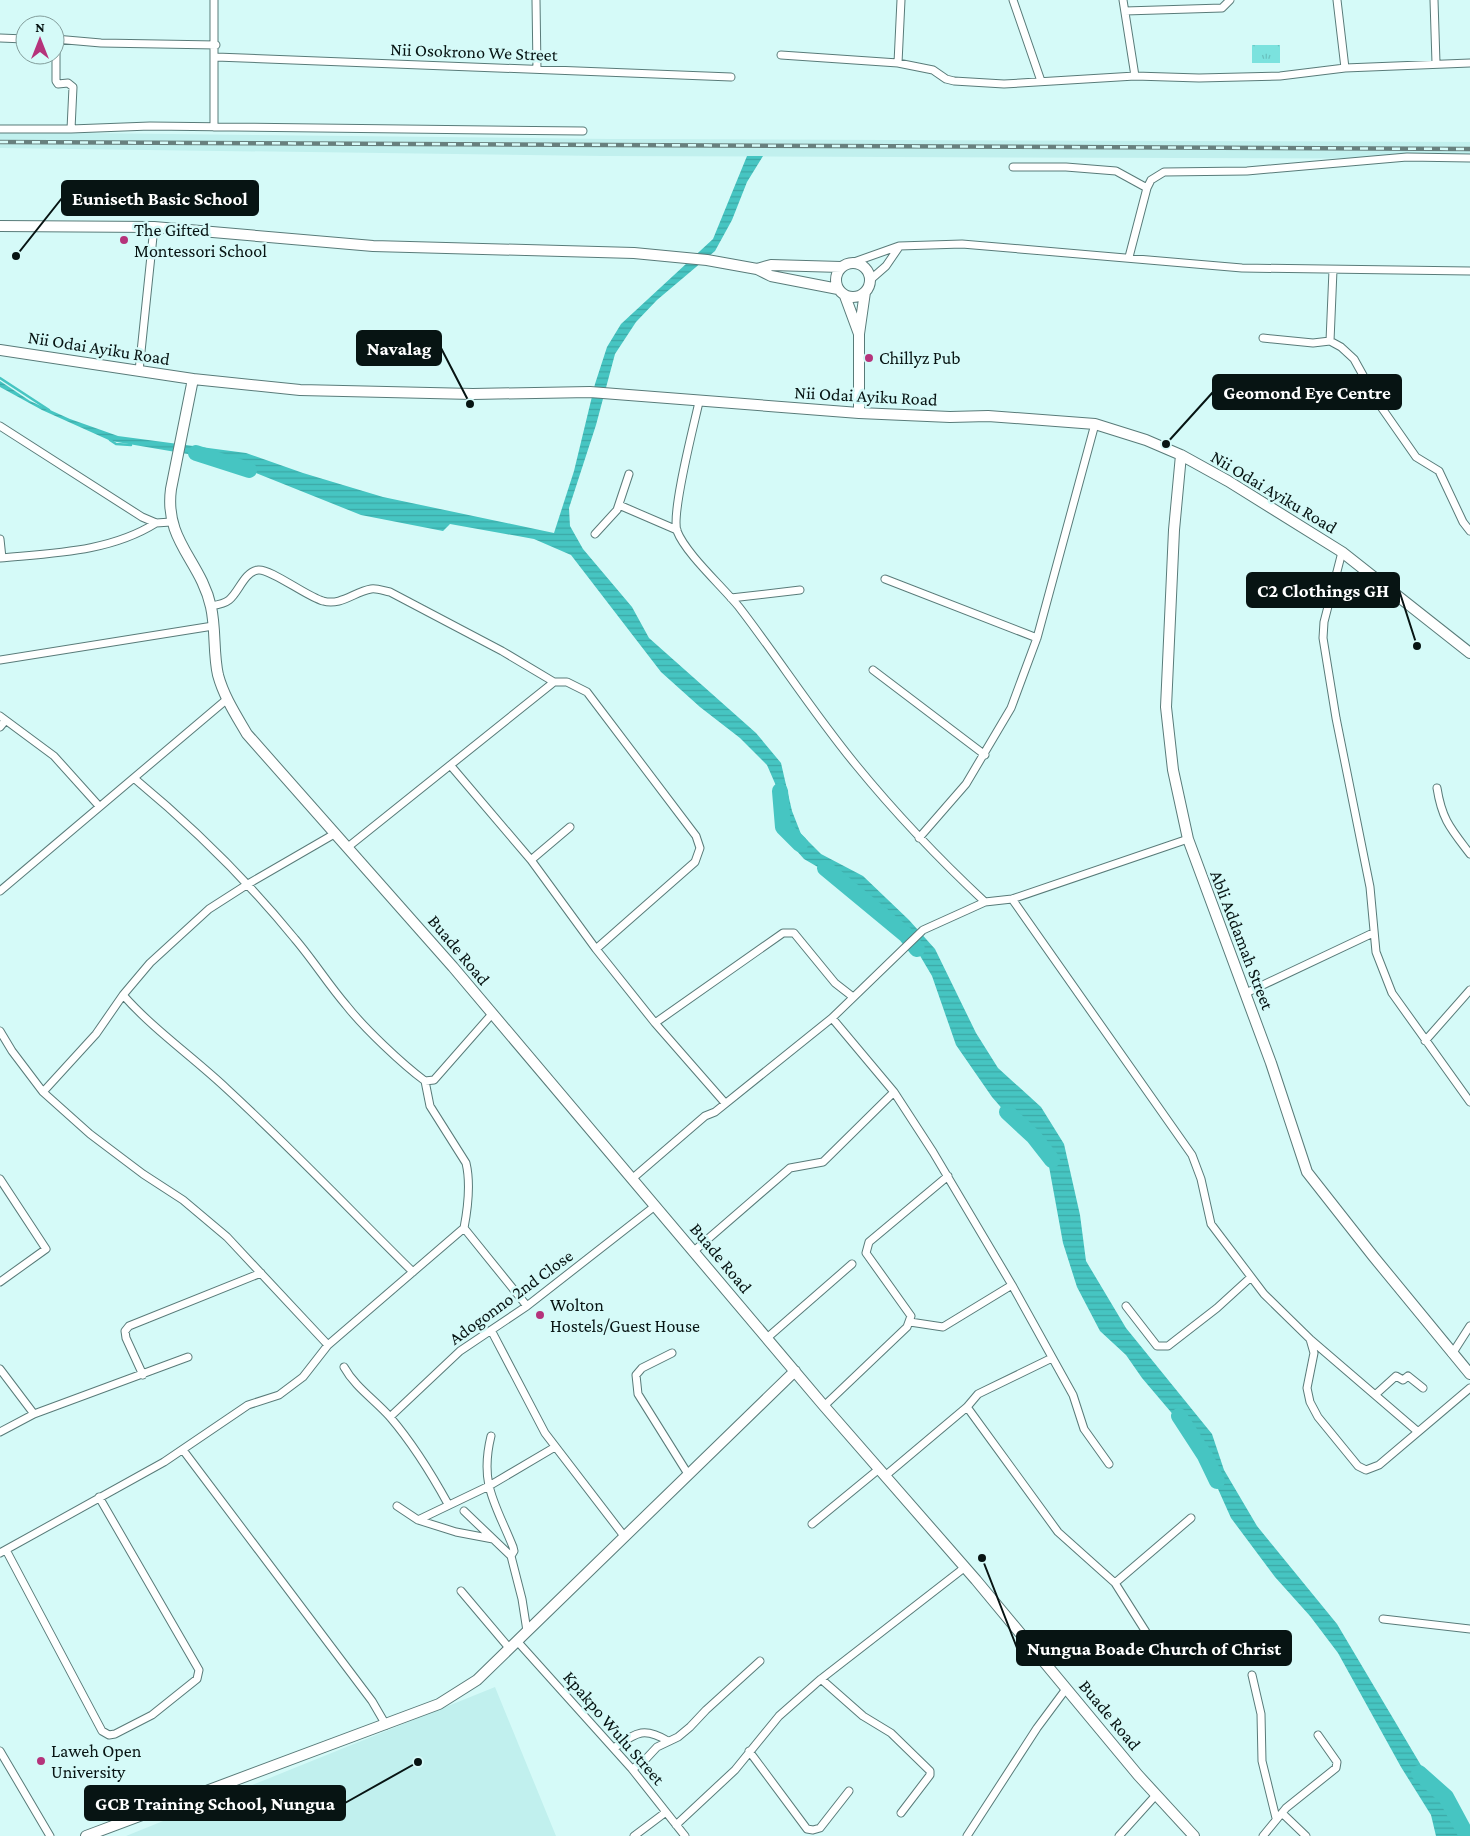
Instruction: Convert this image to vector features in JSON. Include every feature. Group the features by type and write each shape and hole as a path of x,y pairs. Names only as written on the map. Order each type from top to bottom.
{"street":[{"path":"214,0 216,45 214,127"},
{"path":"536,0 538,69"},
{"path":"898,63 901,0"},
{"path":"1013,0 1041,82"},
{"path":"1123,0 1135,76"},
{"path":"1125,11 1222,8 1230,0"},
{"path":"1337,0 1345,68"},
{"path":"1434,0 1436,63"},
{"path":"0,38 15,39"},
{"path":"65,41 216,45"},
{"path":"781,55 898,63 933,70 946,79 962,82 1004,84 1135,76 1199,78 1280,76 1345,68 1470,62"},
{"name":"Nii Osokrono We Street","path":"216,57 730,76"},
{"path":"56,65 56,82 58,84 68,83 73,87 71,129"},
{"path":"0,129 150,126 582,131"},
{"path":"1130,257 1150,180 1164,172 1247,171 1406,157 1470,158"},
{"path":"1013,167 1066,167 1116,171 1147,188"},
{"path":"0,226 154,227 373,246 634,253 692,257 757,269 771,276 856,297 864,292"},
{"path":"140,372 154,227"},
{"path":"757,269 771,265 841,267 899,246 962,244 1242,268 1470,272"},
{"path":"859,413 859,334 864,292 870,280 886,266 899,246"},
{"path":"854,262 865,268 870,280"},
{"path":"841,267 835,277 859,334"},
{"path":"1330,341 1333,270"},
{"path":"1263,338 1313,343 1330,341 1341,347 1354,359 1379,404 1416,457 1439,471 1463,522 1470,531"},
{"name":"Nii Odai Ayiku Road","path":"0,350 140,372 300,390 473,394 590,392 859,413 950,417 988,416 1096,424 1146,440 1181,455 1228,481 1342,552 1470,653"},
{"path":"0,538 1,558 89,548 117,541 156,523 171,522 170,503 194,379"},
{"path":"699,402 679,495 676,515 677,530 686,545 731,598 855,764 919,838 985,902"},
{"path":"919,838 966,784 985,755 1011,708 1037,638 1096,424"},
{"path":"0,426 142,518 156,523"},
{"name":"Abli Addamah Street","path":"1181,455 1174,530 1166,707 1173,770 1188,839 1224,941 1246,993 1307,1172 1470,1374"},
{"path":"595,534 619,505 629,474"},
{"path":"619,505 677,530"},
{"name":"Buade Road","path":"171,522 176,536 200,576 211,606 218,675 226,700 247,734 336,833 633,1178 824,1406 1156,1795 1194,1836"},
{"path":"1342,552 1324,622 1323,638 1336,718 1370,887 1376,952 1392,993 1470,1102"},
{"path":"211,606 230,600 249,574 257,570 266,571 312,597 325,602 337,603 358,592 373,589 390,592 502,651 554,682 567,682 587,692 696,836 700,848 695,862 596,949"},
{"path":"886,579 1037,638"},
{"path":"731,598 800,590"},
{"path":"0,660 213,626"},
{"path":"873,670 985,755"},
{"path":"348,847 554,682"},
{"path":"0,891 99,806 135,779 226,700"},
{"path":"0,727 3,718 54,756 99,806"},
{"path":"451,766 531,860 596,949 655,1023 724,1103"},
{"path":"99,1497 199,1670 197,1679 152,1715 115,1734 109,1735 102,1731 3,1552 99,1497 183,1450 217,1424 248,1405 279,1395 303,1377 328,1346 464,1228 468,1200 466,1163 430,1106 425,1081 413,1072 347,1007 296,940 248,884 172,810 135,779"},
{"path":"1437,788 1440,811 1446,823 1470,854"},
{"path":"531,860 570,827"},
{"path":"44,1092 96,1034 123,995 150,963 209,909 336,833"},
{"path":"633,1178 698,1122 832,1018 923,930 985,902 1012,899 1188,839"},
{"path":"1012,899 1192,1155 1201,1179 1211,1224 1251,1277 1264,1294 1310,1339 1417,1431"},
{"path":"655,1023 783,932 794,933 835,983 853,997"},
{"path":"1246,993 1373,933"},
{"path":"1425,1041 1470,990"},
{"path":"123,995 142,1016 206,1069 280,1138 413,1272"},
{"path":"425,1081 434,1080 492,1014"},
{"path":"832,1018 894,1092 948,1176 1012,1285 1073,1395 1084,1429 1109,1464"},
{"path":"0,1031 12,1051 44,1092 90,1134 227,1236 328,1346"},
{"path":"694,1252 790,1168 823,1162 894,1092"},
{"path":"824,1406 908,1327 910,1322 911,1316 866,1253 866,1247 872,1239 948,1176"},
{"path":"0,1179 46,1249 0,1282"},
{"name":"Adogonno 2nd Close","path":"390,1418 460,1351 527,1306 655,1206"},
{"path":"464,1228 527,1306"},
{"path":"767,1338 852,1264"},
{"path":"143,1375 126,1338 125,1331 129,1326 261,1272"},
{"path":"1126,1306 1157,1346 1168,1346 1217,1308 1251,1277"},
{"path":"910,1322 943,1327 1012,1285"},
{"path":"1452,1354 1470,1326"},
{"path":"491,1330 545,1433 624,1536"},
{"path":"1310,1339 1314,1353 1307,1388 1310,1402 1318,1417 1358,1466 1366,1470 1379,1465 1470,1388"},
{"path":"672,1353 642,1368 636,1375 636,1385 638,1394 688,1474"},
{"path":"0,1432 34,1414 188,1357"},
{"path":"812,1524 967,1408 978,1394 1052,1358"},
{"path":"344,1367 352,1381 364,1390 390,1418 427,1467 448,1504"},
{"path":"0,1369 34,1414"},
{"path":"86,1836 439,1704 477,1680 795,1371"},
{"path":"1375,1395 1396,1376 1403,1380 1408,1376 1423,1388"},
{"path":"967,1408 1058,1532 1115,1584 1146,1632"},
{"path":"491,1436 485,1470 495,1508 513,1547 514,1551 510,1556"},
{"path":"418,1520 489,1486 555,1447"},
{"path":"183,1450 372,1701 386,1725"},
{"path":"397,1506 418,1520 456,1532 493,1539"},
{"path":"464,1512 510,1556 522,1599 527,1631"},
{"path":"1115,1584 1191,1518"},
{"path":"676,1825 735,1770 779,1716 821,1679 964,1568"},
{"path":"461,1591 510,1649"},
{"path":"1384,1619 1470,1629"},
{"name":"Kpakpo Wulu Street","path":"517,1641 614,1748 685,1836"},
{"path":"632,1769 668,1741 690,1727 760,1661"},
{"path":"1252,1675 1261,1714 1264,1772 1279,1815 1306,1836"},
{"path":"821,1679 863,1716 891,1733 930,1771 930,1775 901,1812"},
{"path":"967,1836 1037,1728 1066,1689"},
{"path":"614,1748 636,1734 652,1732 668,1741"},
{"path":"1264,1836 1279,1815 1336,1768 1337,1762 1318,1735"},
{"path":"0,1751 50,1836"},
{"path":"749,1751 807,1828 813,1830 820,1828 849,1791"},
{"path":"1119,1836 1156,1795"},
{"path":"634,1836 666,1812"},
{"path":"973,1829 980,1836"}],"shaded area":[{"path":"0,132 610,139 1470,142 1470,159 603,156 0,148"},
{"path":"747,156 763,156 747,182 732,220 715,251 657,300 636,322 615,354 596,425 569,508 570,526 583,549 632,607 649,638 756,733 781,763 792,811 801,834 821,854 863,876 909,920 935,949 976,1033 998,1068 1041,1107 1064,1144 1080,1215 1086,1261 1126,1328 1212,1434 1224,1470 1257,1526 1337,1624 1463,1836 1436,1836 1431,1815 1401,1767 1338,1653 1310,1616 1275,1577 1231,1518 1214,1480 1201,1443 1187,1431 1142,1378 1126,1355 1100,1331 1077,1287 1063,1243 1048,1161 1035,1135 1012,1120 992,1097 956,1045 932,976 919,954 896,924 866,895 804,859 788,841 777,788 767,765 740,738 700,707 661,672 571,555 534,539 450,524 443,531 361,515 223,460 111,441 42,410 0,387 0,381 30,401 70,419 118,436 246,453 303,473 383,497 554,533 574,471 595,384 607,347 621,324 713,239"},
{"path":"495,1687 556,1836 126,1836"}],"green space":[{"path":"1252,45 1280,45 1280,63 1252,63"}],"waterway":[{"path":"0,378 49,410"},
{"path":"110,440 116,444 131,445"},
{"path":"196,453 249,470"},
{"path":"780,791 783,827 800,844"},
{"path":"825,868 906,935 917,949"},
{"path":"1007,1112 1034,1137 1052,1160"},
{"path":"1179,1416 1205,1456 1217,1481"},
{"path":"1419,1773 1446,1797 1467,1836"}],"railway":[{"path":"0,142 1470,149"}],"place":[{"name":"The Gifted Montessori School","path":"124,240"},
{"name":"Euniseth Basic School","path":"16,256"},
{"name":"Chillyz Pub","path":"869,358"},
{"name":"Navalag","path":"470,404"},
{"name":"Geomond Eye Centre","path":"1166,444"},
{"name":"C2 Clothings GH","path":"1417,646"},
{"name":"Wolton Hostels/Guest House","path":"540,1315"},
{"name":"Nungua Boade Church of Christ","path":"982,1558"},
{"name":"Laweh Open University","path":"41,1761"},
{"name":"GCB Training School, Nungua","path":"418,1762"}]}
